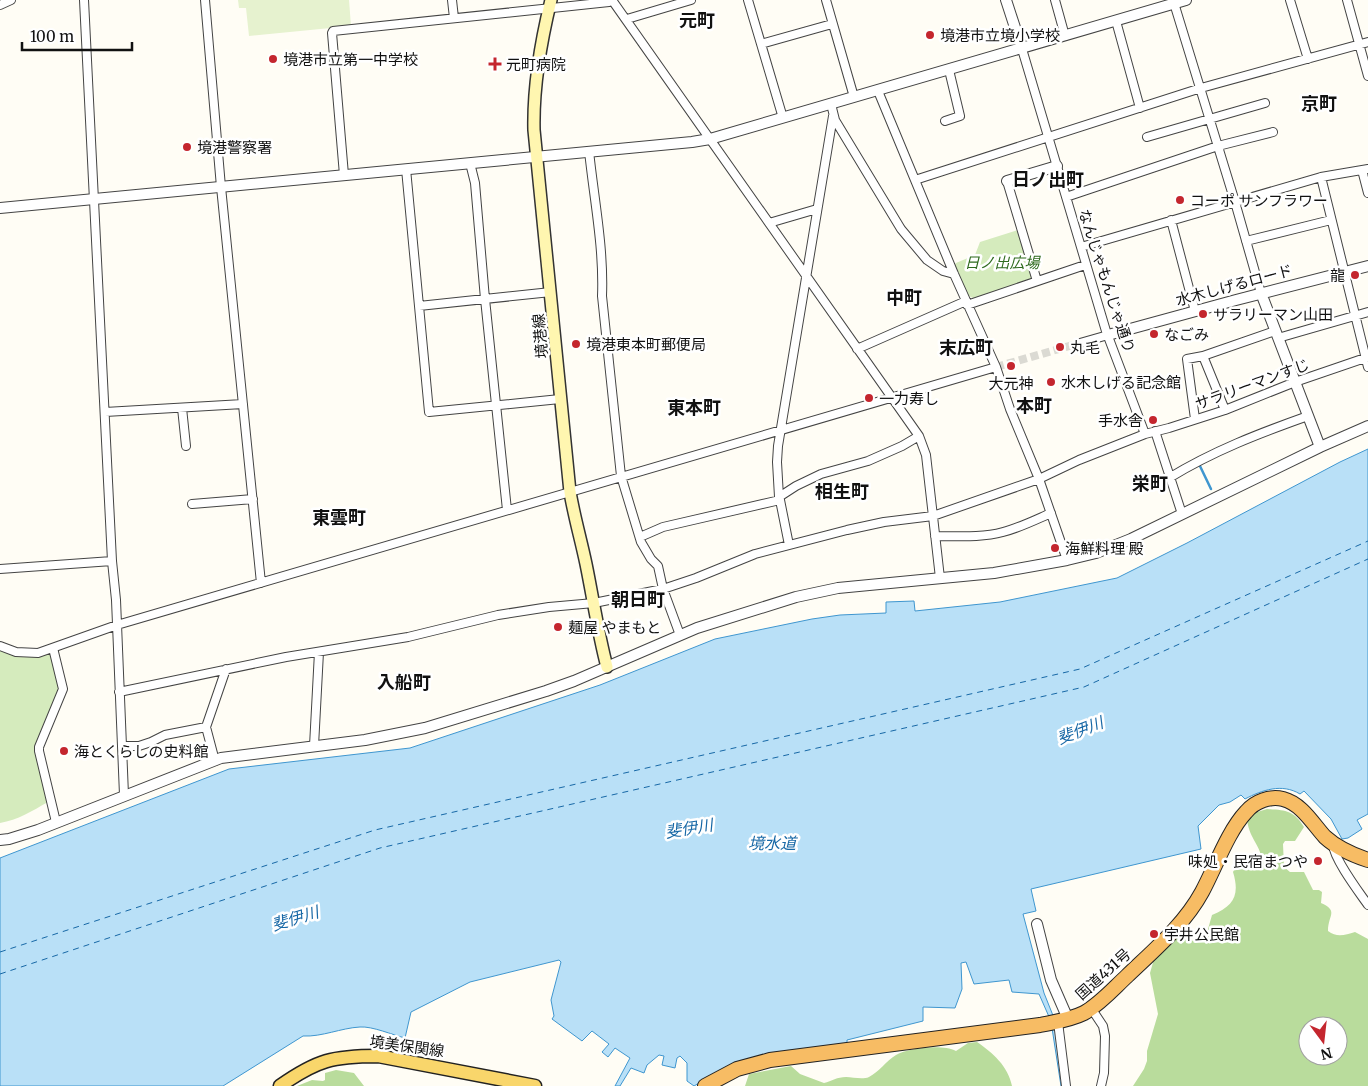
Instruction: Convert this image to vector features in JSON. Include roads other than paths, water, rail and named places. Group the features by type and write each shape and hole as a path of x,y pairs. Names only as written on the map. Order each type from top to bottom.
{"highway":[{"name":"国道431号","path":"705,1086 737,1069 770,1060 1063,1020 1091,1008 1175,929 1189,913 1202,892 1234,828 1252,805 1264,800 1275,798 1284,799 1292,803 1333,843 1368,860"}],"main road":[{"name":"境港線","path":"550,5 534,109 538,156 570,492 607,667"},
{"name":"境美保関線","path":"280,1086 318,1063 340,1057 378,1056 536,1086"}],"street":[{"path":"0,5 11,0"},
{"path":"84,0 112,561 117,625 124,795"},
{"path":"204,0 261,583"},
{"path":"452,0 454,18"},
{"path":"344,175 333,31 550,5 612,0 918,436 926,454 940,578"},
{"path":"627,19 680,1 691,0"},
{"path":"748,0 783,118"},
{"path":"826,0 854,97"},
{"path":"1006,0 1022,49"},
{"path":"1055,0 1065,36"},
{"path":"0,208 710,139 1116,21 1166,3 1186,0"},
{"path":"1290,0 1308,59"},
{"path":"1347,0 1368,76"},
{"path":"1166,3 1201,88 1261,293 1320,447"},
{"path":"1116,21 1140,108"},
{"path":"761,44 832,24"},
{"path":"915,180 1201,88 1368,42"},
{"name":"なんじゃもんじゃ通り","path":"1022,49 1108,335 1145,434"},
{"path":"944,120 960,116 949,70"},
{"path":"878,91 954,274 996,367 1068,560"},
{"path":"1148,137 1265,103"},
{"path":"788,545 779,499 777,462 833,116 831,104"},
{"path":"833,116 901,229 926,260 943,271 954,274"},
{"path":"1066,197 1218,146 1273,132"},
{"path":"589,152 621,476 640,537 651,559 658,566 663,589 680,635"},
{"path":"470,163 475,183 507,510"},
{"path":"1037,281 1007,181 1057,166"},
{"path":"406,169 428,412 560,399"},
{"path":"1081,247 1321,177 1365,169 1368,193"},
{"path":"1321,177 1368,367"},
{"path":"769,223 817,209"},
{"path":"1172,220 1195,311"},
{"path":"1246,241 1331,220"},
{"path":"857,349 967,303 1086,265"},
{"name":"水木しげるロード","path":"1108,335 1368,266"},
{"path":"419,306 551,292"},
{"path":"1195,419 1187,359 1368,312"},
{"path":"1080,343 1108,335"},
{"path":"1203,356 1225,410"},
{"name":"サラリーマンすじ","path":"120,692 226,669 408,637 498,615 594,604 663,589 755,554 788,545 884,522 933,516 1039,479 1078,460 1145,434 1225,410 1295,382 1366,358"},
{"path":"0,646 16,652 33,654 117,625 996,367"},
{"path":"105,412 243,404"},
{"path":"182,408 186,446"},
{"path":"1169,478 1197,461 1308,416"},
{"path":"0,840 22,836 215,761 241,755 380,738 425,728 546,691 680,635 768,604 814,592 896,581 994,573 1096,553 1131,539 1320,447 1368,426"},
{"path":"1155,431 1182,514"},
{"path":"640,537 663,527 779,499 796,486 821,474 868,461 902,446 918,436"},
{"path":"192,504 253,499"},
{"path":"935,536 974,536 1002,532 1051,513"},
{"path":"0,569 112,561"},
{"path":"53,648 62,689 39,747 39,752 56,822"},
{"path":"314,746 319,652"},
{"path":"215,761 206,727 226,669"},
{"path":"122,746 139,746 165,735 206,727"},
{"path":"1333,843 1333,849 1368,905"},
{"path":"1037,924 1063,1020 1066,1086"},
{"path":"1091,1008 1103,1026 1105,1036 1104,1073 1101,1086"}],"water":[{"name":"境水道","path":"1368,449 1368,814 1357,820 1362,829 1348,838 1342,839 1331,819 1304,791 1300,794 1286,789 1272,789 1245,799 1241,795 1230,802 1219,805 1198,826 1201,849 1031,889 1036,911 1023,914 1044,993 1054,1018 1050,1019 1039,994 1012,992 1009,980 974,984 966,962 961,963 962,989 955,1008 923,1007 923,1021 847,1040 847,1046 719,1072 694,1086 687,1081 687,1063 680,1056 677,1058 675,1068 662,1065 664,1056 659,1055 647,1065 644,1073 631,1068 620,1086 615,1086 630,1058 615,1048 608,1057 602,1052 609,1044 592,1031 582,1041 552,1019 554,1016 551,1000 561,962 559,960 470,982 411,1012 405,1038 365,1027 303,1036 223,1086 0,1086 0,858 229,769 410,748 600,685 715,639 812,619 840,615 886,613 886,602 914,601 915,611 1000,602 1117,578"},
{"path":"1055,1027 1063,1086 1061,1086 1052,1028"}],"waterway":[{"path":"1199,464 1211,489"}],"tunnel":[{"path":"996,367 1080,343"}],"place":[{"name":"境港市立境小学校","path":"930,35"},
{"name":"境港市立第一中学校","path":"273,59"},
{"name":"元町病院","path":"495,64"},
{"name":"境港警察署","path":"187,147"},
{"name":"コーポ サンフラワー","path":"1180,200"},
{"name":"龍","path":"1355,275"},
{"name":"サラリーマン山田","path":"1203,314"},
{"name":"なごみ","path":"1154,334"},
{"name":"境港東本町郵便局","path":"576,344"},
{"name":"丸毛","path":"1060,347"},
{"name":"大元神","path":"1011,366"},
{"name":"水木しげる記念館","path":"1051,382"},
{"name":"一力寿し","path":"869,398"},
{"name":"手水舎","path":"1153,420"},
{"name":"海鮮料理 殿","path":"1055,548"},
{"name":"麺屋 やまもと","path":"558,627"},
{"name":"海とくらしの史料館","path":"64,751"},
{"name":"味処・民宿まつや","path":"1318,861"},
{"name":"宇井公民館","path":"1154,934"}],"district":[{"name":"元町","path":"697,20"},
{"name":"京町","path":"1319,103"},
{"name":"日ノ出町","path":"1048,179"},
{"name":"中町","path":"904,297"},
{"name":"末広町","path":"966,347"},
{"name":"本町","path":"1034,405"},
{"name":"東本町","path":"694,407"},
{"name":"栄町","path":"1150,483"},
{"name":"相生町","path":"842,491"},
{"name":"東雲町","path":"339,517"},
{"name":"朝日町","path":"638,599"},
{"name":"入船町","path":"404,682"}],"park label":[{"name":"日ノ出広場","path":"1002,262"}],"water label":[{"name":"斐伊川","path":"1080,730"},
{"name":"斐伊川","path":"689,828"},
{"name":"斐伊川","path":"295,918"}]}
